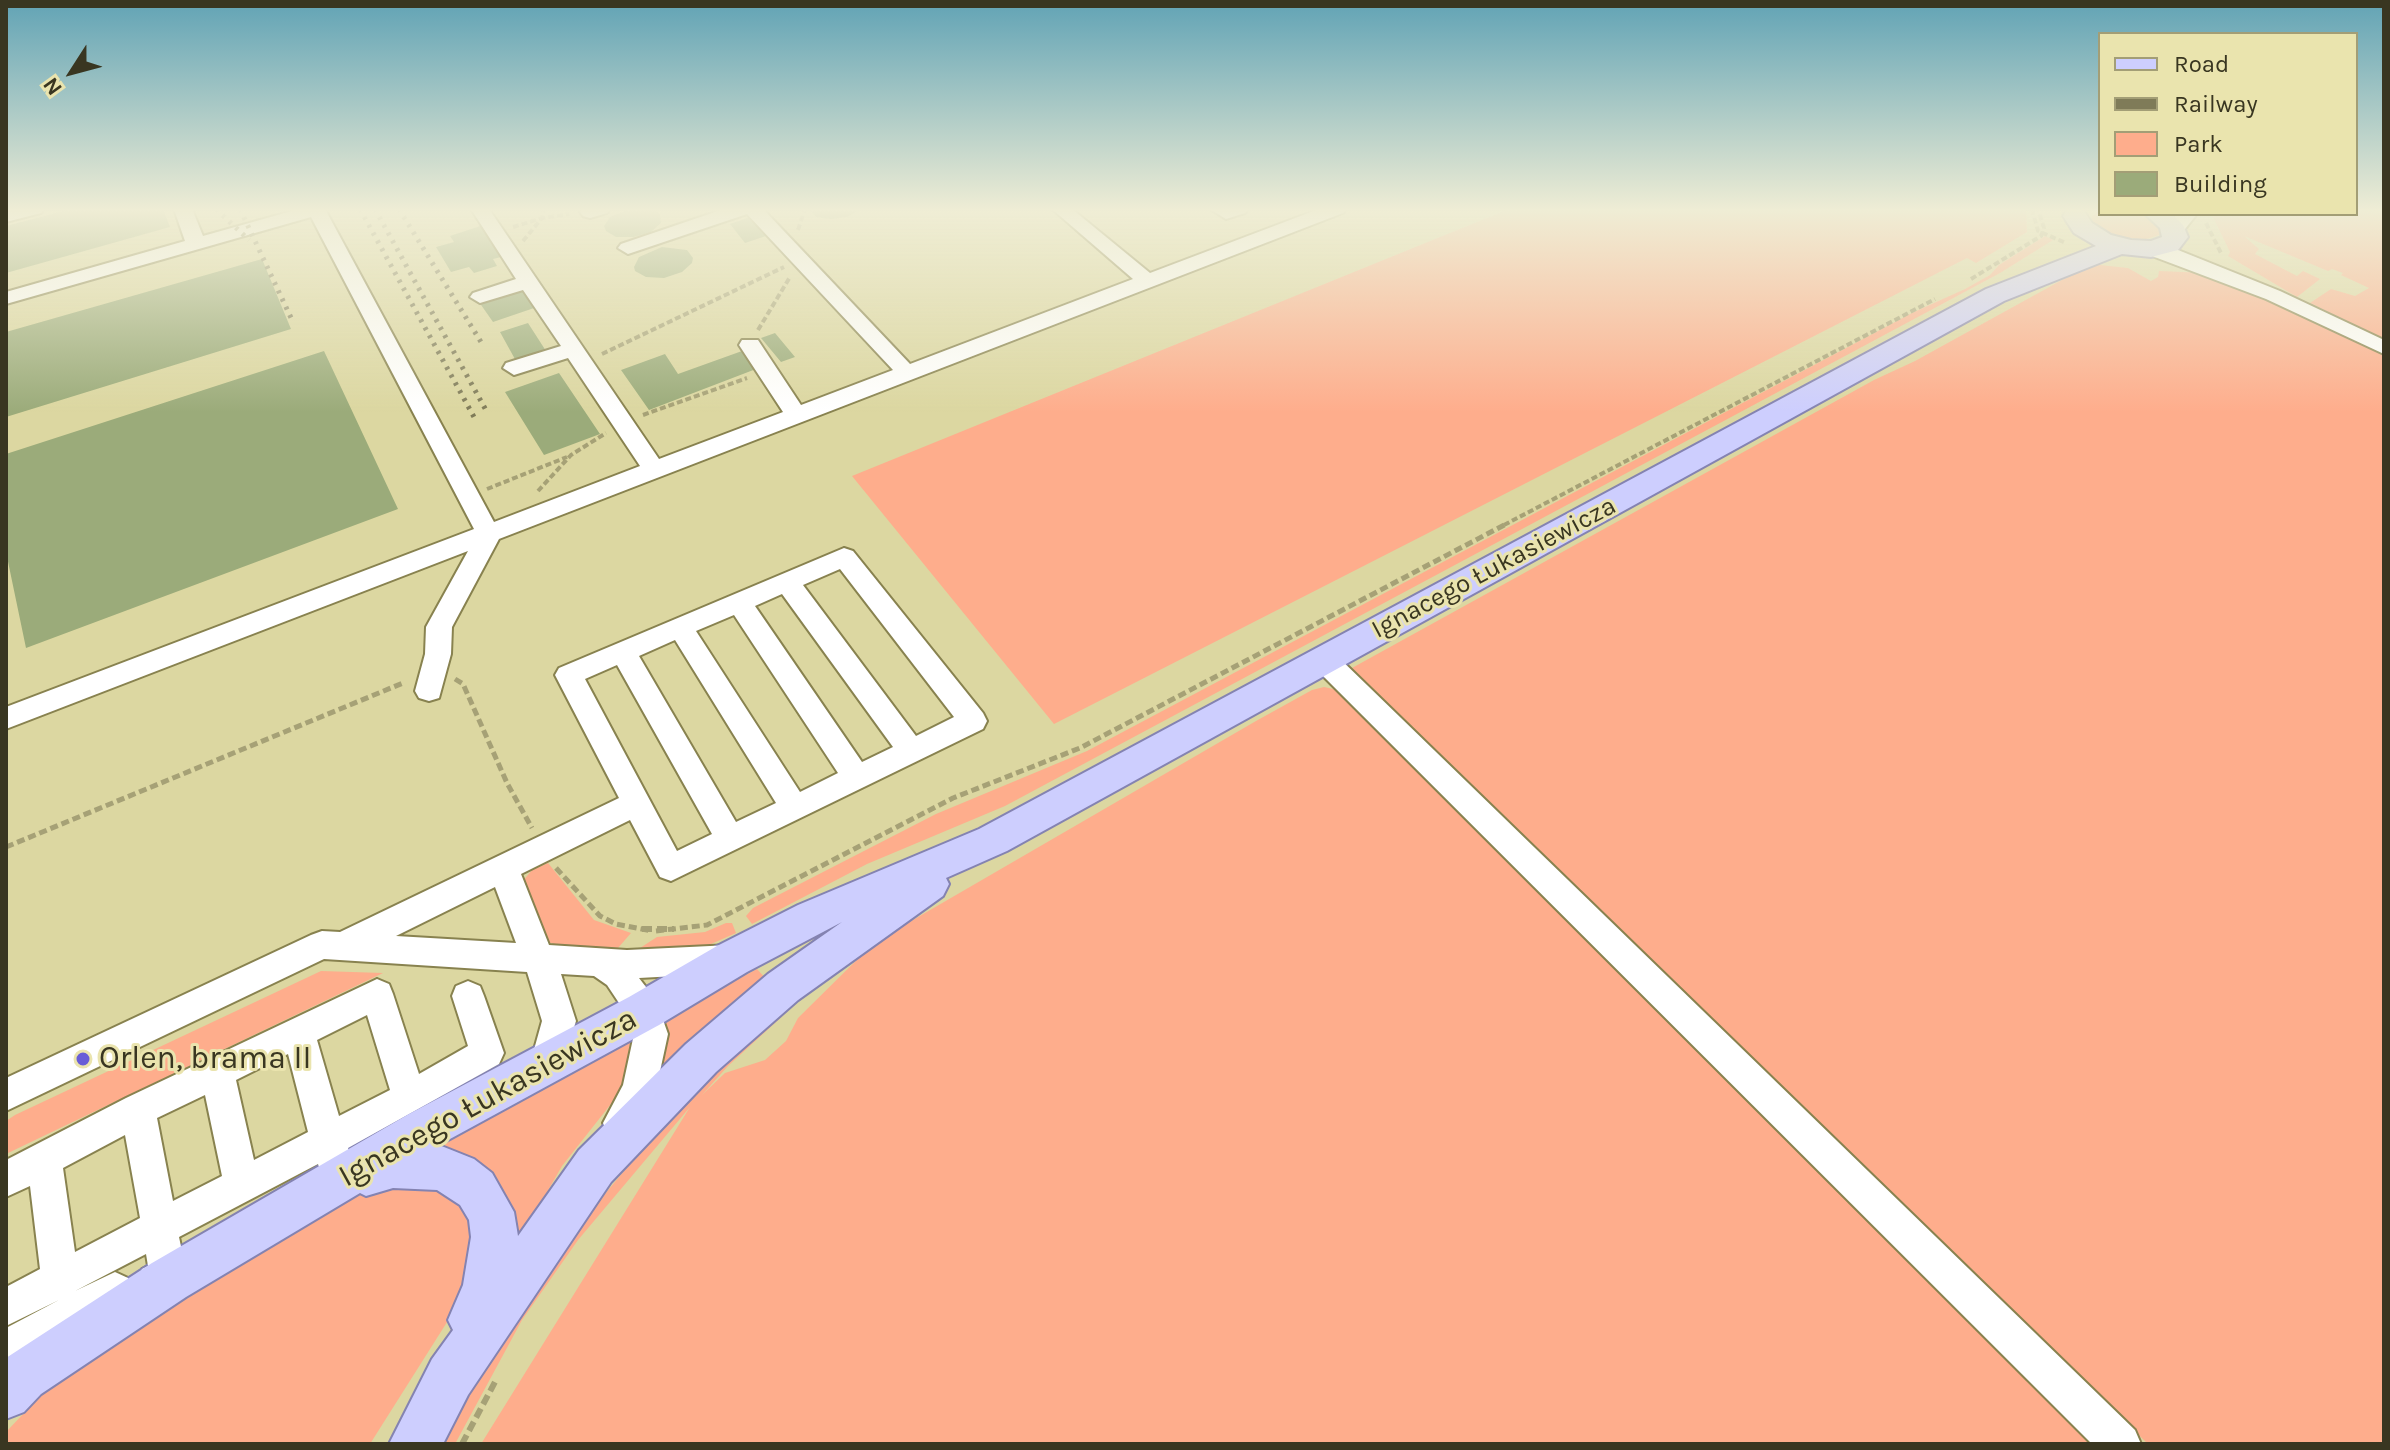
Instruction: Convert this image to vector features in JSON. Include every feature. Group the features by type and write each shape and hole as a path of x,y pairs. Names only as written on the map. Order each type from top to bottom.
{"main road":[{"name":"Ignacego Łukasiewicza","path":"1995,295 2018,277"},
{"name":"Ignacego Łukasiewicza","path":"6,1394 23,1376 169,1280 333,1160 425,1129 812,917 993,840 1995,295 2041,277"},
{"name":"Ignacego Łukasiewicza","path":"415,1444 450,1377 595,1166 701,1058 783,987 993,840"},
{"path":"333,1160 437,1167 458,1175 476,1189 491,1212 495,1237 487,1286 450,1377"}],"street":[{"path":"6,298 81,277"},
{"path":"352,277 489,535"},
{"path":"526,277 654,470"},
{"path":"816,277 908,374"},
{"path":"1142,277 1147,281"},
{"path":"6,718 1158,277"},
{"path":"2227,277 2384,348"},
{"path":"480,297 529,281"},
{"path":"750,345 797,416"},
{"path":"514,368 578,356"},
{"path":"432,682 439,627 489,535"},
{"path":"844,557 973,721 671,868 569,675 786,581 844,557"},
{"path":"786,581 911,751"},
{"path":"739,602 856,777"},
{"path":"680,627 794,808"},
{"path":"623,652 730,839"},
{"path":"1324,660 2121,1444"},
{"path":"341,947 637,803"},
{"path":"503,868 551,991 559,1021 547,1064"},
{"path":"6,1095 322,945 601,963 732,959"},
{"path":"595,1166 639,1090 651,1034 644,1011 618,975 601,963"},
{"path":"6,1179 138,1110 377,994 410,1098"},
{"path":"6,1307 60,1282 242,1185 333,1160 410,1098 487,1053 468,996"},
{"path":"298,1031 333,1160"},
{"path":"217,1071 242,1185"},
{"path":"6,1349 117,1290 169,1280 138,1110"},
{"path":"44,1159 60,1282"}],"path":[{"path":"578,356 761,277"},
{"path":"750,345 790,277"},
{"path":"1966,283 1975,277"},
{"path":"6,847 416,678 463,684 507,783 556,869 600,916 643,930 672,931 707,925 953,798 1080,748 1911,309 1948,294"}],"green space":[{"path":"1342,277 1930,277 1054,724 852,476"},
{"path":"1987,277 1993,277 1005,806 867,864 752,924 746,916 753,908 936,814 1087,751 1912,313"},
{"path":"2068,277 2143,277 2151,281 2158,277 2215,277 2384,354 2384,1444 2148,1444 1352,668 1874,380 1915,361"},
{"path":"2263,277 2320,279 2297,297"},
{"path":"2345,277 2384,277 2384,340 2310,303 2331,289 2355,296 2369,288"},
{"path":"1324,687 1338,690 2109,1444 481,1444 690,1107 578,1240 522,1320 455,1444 442,1444 519,1306 569,1237 679,1105 788,1001 789,1010 728,1066 702,1095 725,1073 765,1060 786,1041 798,1018 875,942 1256,721 1312,690"},
{"path":"548,863 594,920 631,933 618,948 557,945 545,941 522,882 532,870"},
{"path":"732,923 736,933 702,948 640,948 657,937 705,932"},
{"path":"757,969 768,981 657,1072 660,1020"},
{"path":"321,971 383,973 6,1154 6,1121 15,1115"},
{"path":"631,1040 633,1045 625,1081 618,1095 562,1166 515,1248 434,1147"},
{"path":"360,1184 435,1184 460,1201 475,1228 461,1300 370,1444 6,1444 6,1432 46,1390 194,1291 255,1257"}],"building":[{"path":"200,277 269,277 291,329 6,417 6,332"},
{"path":"522,287 537,307 493,322 479,302"},
{"path":"528,323 546,351 516,361 500,332"},
{"path":"775,333 795,357 781,362 761,338"},
{"path":"324,351 398,509 26,648 6,552 6,454"},
{"path":"742,351 756,369 649,410 621,370 665,354 678,374"},
{"path":"559,373 600,434 544,455 505,392"}],"railway":[{"path":"272,277 293,322"},
{"path":"397,277 474,417"},
{"path":"412,277 487,412"},
{"path":"441,277 481,342"}],"place":[{"name":"Orlen, brama II","path":"83,1059"}]}
